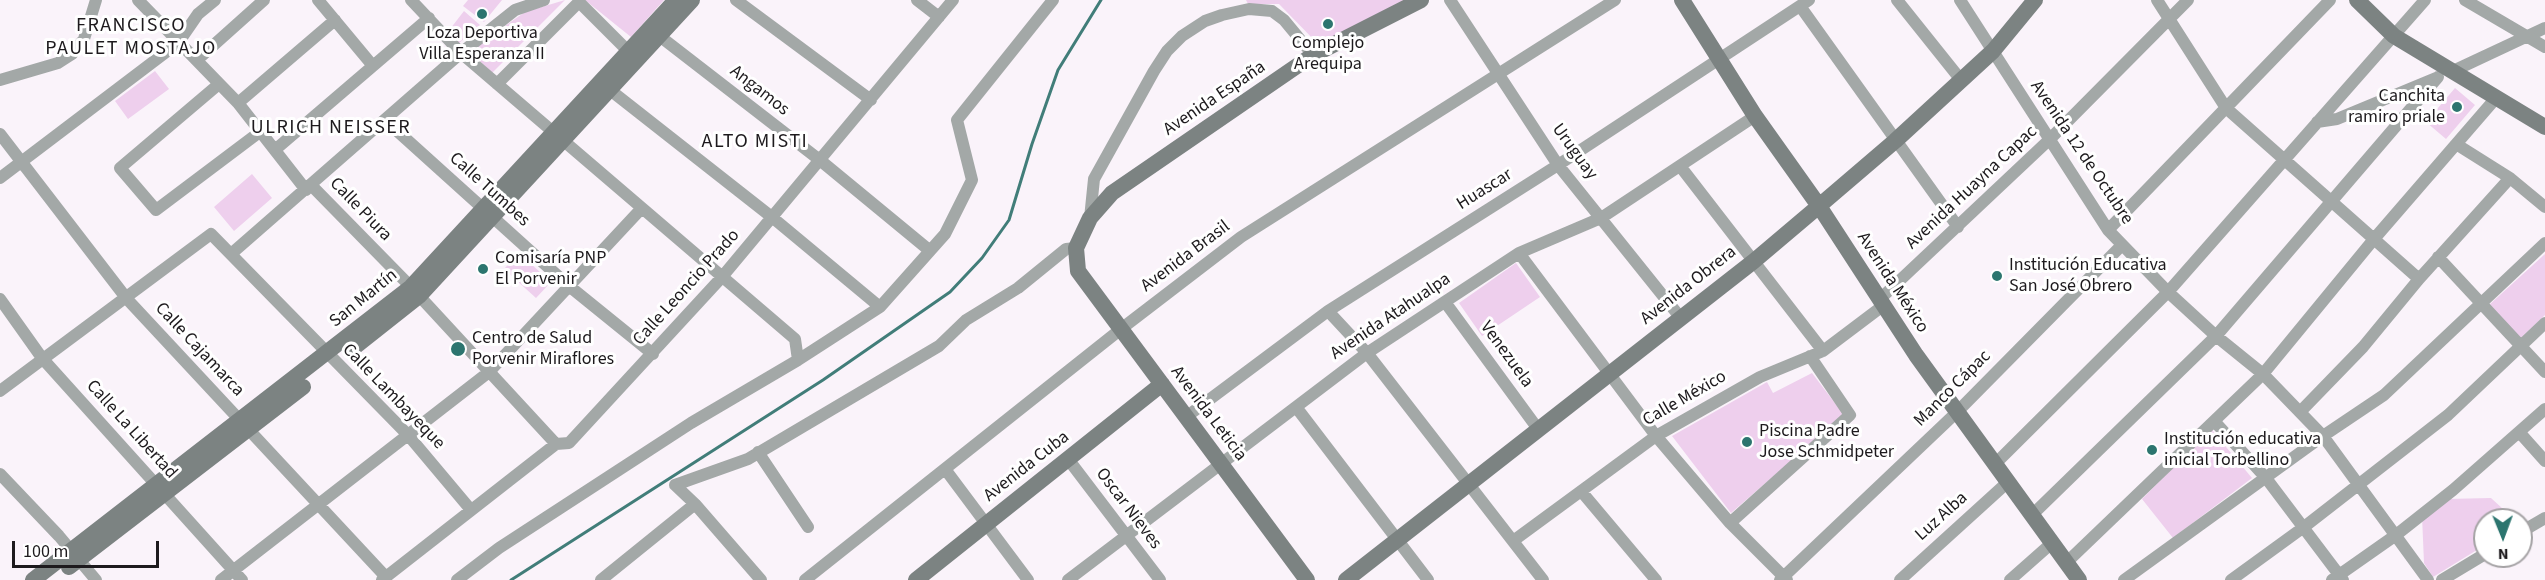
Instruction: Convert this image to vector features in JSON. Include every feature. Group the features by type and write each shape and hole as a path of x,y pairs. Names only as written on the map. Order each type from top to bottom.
{"street":[{"path":"0,80 58,63 72,54 84,39 96,0"},
{"name":"Calle Piura","path":"138,0 238,103 308,188 415,292 556,444"},
{"path":"197,60 264,0"},
{"path":"318,0 373,66"},
{"path":"411,0 460,53 795,339 798,360"},
{"path":"231,254 460,53 519,5 544,0"},
{"name":"San Martín","path":"606,86 629,52 655,33 676,0"},
{"name":"San Martín","path":"33,580 74,556 415,292 655,33 692,0"},
{"path":"736,0 871,100"},
{"path":"917,0 939,17"},
{"name":"Calle Leoncio Prado","path":"384,578 556,444 569,443 722,277 953,0"},
{"path":"457,580 498,548 682,429 798,360 880,307 945,234 972,180 957,120 1053,0"},
{"name":"Avenida España","path":"1078,271 1076,248 1090,218 1112,193 1313,55 1421,0"},
{"name":"Uruguay","path":"1450,0 1558,165 1680,317"},
{"name":"Avenida Brasil","path":"805,580 1121,329 1241,237 1615,0"},
{"name":"Avenida México","path":"1682,0 1755,116 1819,206 1916,355 2079,580"},
{"path":"1897,0 1961,80"},
{"name":"Avenida 12 de Octubre","path":"1960,0 2108,230 2216,336 2263,374 2323,436 2428,580"},
{"name":"Avenida Obrera","path":"1346,580 1754,261 1895,141 1993,51 2034,0"},
{"path":"2157,0 2226,108 2419,279"},
{"name":"Avenida Huayna Capac","path":"1882,302 2050,139 2188,0"},
{"path":"2108,230 2330,0"},
{"path":"2357,0 2394,36 2447,73 2545,127"},
{"path":"1995,464 2168,291 2425,0"},
{"path":"2465,0 2545,47"},
{"path":"497,84 579,2 629,52"},
{"path":"0,178 178,43 207,3"},
{"path":"1804,3 1895,141 1958,227"},
{"name":"Huascar","path":"1186,417 1328,311 1558,165 1804,3"},
{"path":"1090,218 1094,179 1167,51 1182,36 1205,21 1249,9 1272,11 1284,20 1313,55"},
{"path":"276,149 429,18"},
{"path":"238,103 335,20"},
{"path":"2317,122 2337,119 2447,73 2545,28"},
{"name":"Angamos","path":"655,33 820,161 929,250"},
{"path":"2032,515 2216,336 2332,201 2447,73"},
{"path":"219,84 120,168 156,210 261,131"},
{"path":"606,86 773,218 880,307"},
{"path":"2067,562 2263,374 2374,239 2496,98"},
{"name":"Avenida Atahualpa","path":"1068,580 1367,353 1519,253 1601,218 1755,116"},
{"name":"Calle Tumbes","path":"385,120 569,286 653,354"},
{"name":"Calle Cajamarca","path":"0,134 127,299 319,504 384,578"},
{"path":"2456,144 2510,178 2545,207"},
{"path":"1680,166 1823,351"},
{"path":"2300,412 2363,347 2438,257 2510,178"},
{"path":"1094,179 1112,193"},
{"path":"221,580 237,575 319,504 489,372 641,209"},
{"name":"Calle Lambayeque","path":"127,299 211,234 408,435 471,510"},
{"path":"2124,580 2323,436 2384,395 2545,243"},
{"name":"Manco Cápac","path":"1784,579 1957,412 2121,244"},
{"path":"761,580 675,485 748,459 939,346 966,320 1018,288 1066,249 1076,248"},
{"path":"1519,253 1656,436 1730,523 1784,579"},
{"path":"2438,257 2545,372"},
{"name":"Avenida Leticia","path":"1078,271 1307,580"},
{"name":"Calle La Libertad","path":"0,299 42,358 237,575"},
{"path":"0,391 42,358 127,299"},
{"name":"Venezuela","path":"1445,302 1538,429"},
{"name":"Calle México","path":"1513,541 1656,436 1760,377 1823,351 1882,302"},
{"path":"1328,311 1367,353 1543,580"},
{"path":"2231,580 2304,527 2448,415 2545,323"},
{"path":"1730,523 1850,415 1810,356"},
{"name":"Avenida Cuba","path":"916,580 1162,384"},
{"path":"1296,407 1428,580"},
{"path":"2215,422 2266,478 2304,527 2338,578 2453,490 2545,409"},
{"path":"2520,433 2545,461"},
{"path":"758,452 808,527"},
{"name":"Oscar Nieves","path":"1068,459 1160,580"},
{"path":"945,469 1028,580"},
{"path":"0,474 96,580"},
{"name":"Luz Alba","path":"1900,580 2009,481"},
{"path":"1581,491 1656,580"},
{"path":"601,580 694,504"},
{"path":"2541,520 2545,535"},
{"path":"2010,580 2053,542"},
{"name":"San Martín","path":"51,580 74,556"},
{"path":"2442,580 2473,561"}],"shaded area":[{"name":"Loza Deportiva Villa Esperanza II","path":"468,0 502,0 484,22 463,6"},
{"path":"565,0 492,73 469,51 525,12"},
{"path":"585,0 664,0 631,37"},
{"name":"Complejo Arequipa","path":"1246,0 1407,0 1318,44 1279,4 1248,4"},
{"path":"464,11 480,25 458,44 447,33"},
{"path":"155,71 169,89 128,119 115,101"},
{"path":"2455,88 2475,105 2446,139 2426,122"},
{"path":"252,174 272,198 234,231 214,207"},
{"path":"519,253 551,282 536,298 504,269"},
{"path":"2545,254 2545,315 2521,338 2489,305"},
{"path":"1516,263 1540,297 1482,336 1459,303"},
{"path":"1812,373 1844,415 1731,513 1672,436 1767,382 1773,393"},
{"path":"2211,429 2252,478 2173,538 2142,499"},
{"path":"2491,498 2502,508 2473,508 2473,552 2433,577 2424,563 2422,516 2446,499"}],"waterway":[{"path":"511,580 823,380 950,292 982,258 1009,220 1058,70 1101,0"}],"place":[{"name":"Loza Deportiva Villa Esperanza II","path":"482,14"},
{"name":"Complejo Arequipa","path":"1328,24"},
{"name":"Canchita ramiro priale","path":"2457,107"},
{"name":"Comisaría PNP El Porvenir","path":"483,269"},
{"name":"Institución Educativa San José Obrero","path":"1997,276"},
{"name":"Centro de Salud Porvenir Miraflores","path":"458,349"},
{"name":"Piscina Padre Jose Schmidpeter","path":"1747,442"},
{"name":"Institución educativa inicial Torbellino","path":"2152,450"}],"district":[{"name":"FRANCISCO PAULET MOSTAJO","path":"131,38"},
{"name":"ULRICH NEISSER","path":"331,129"},
{"name":"ALTO MISTI","path":"755,143"}]}
